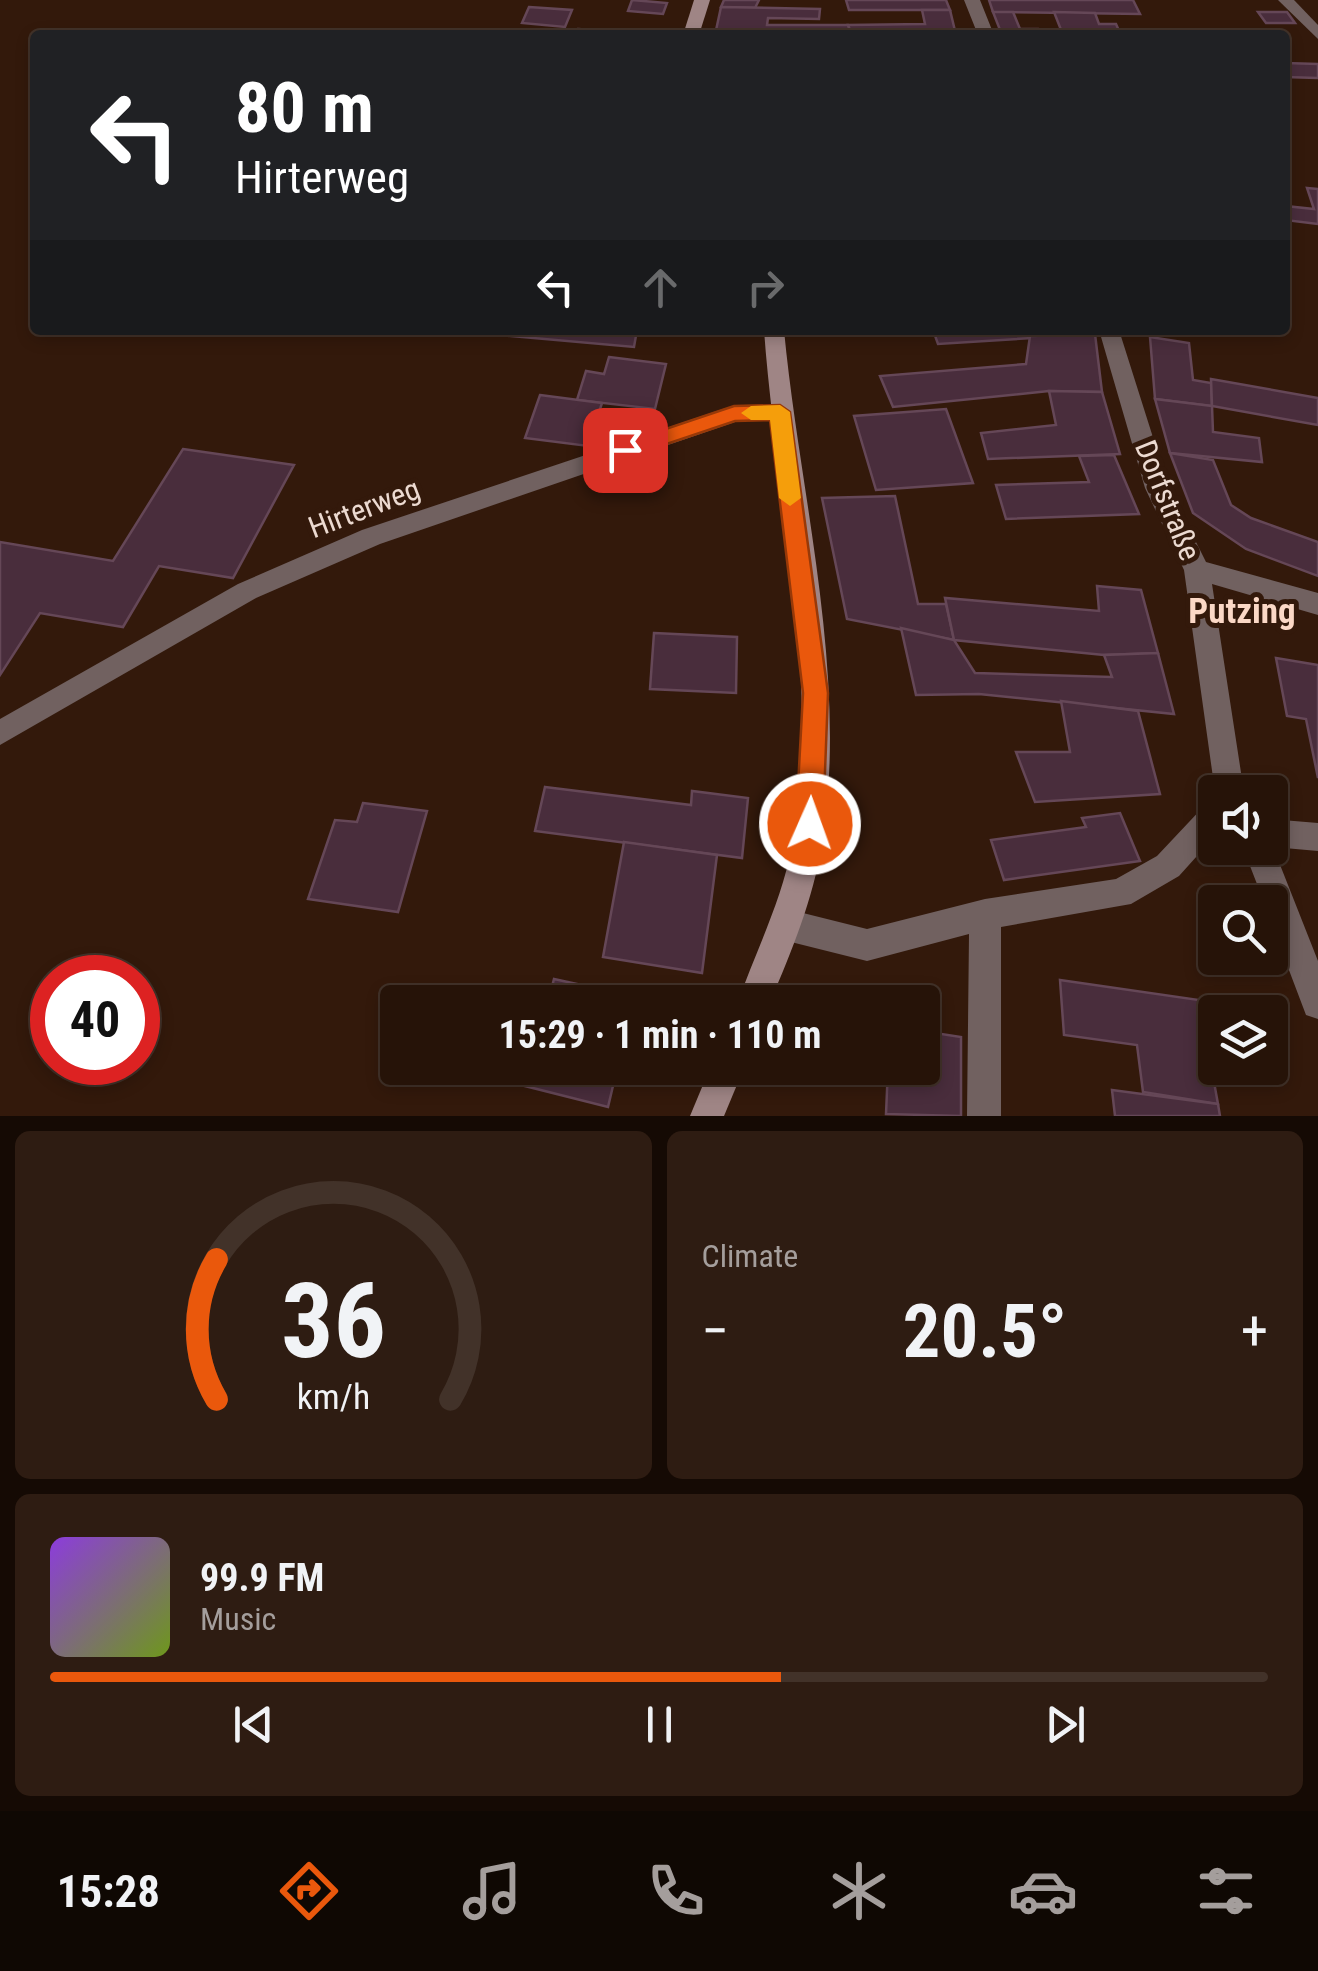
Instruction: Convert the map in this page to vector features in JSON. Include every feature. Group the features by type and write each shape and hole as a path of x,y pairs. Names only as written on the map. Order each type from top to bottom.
{"street":[{"path":"693,30 702,0"},
{"path":"972,0 984,30"},
{"path":"1286,0 1318,34"},
{"path":"761,985 787,925 810,824 815,693 780,412 774,335"},
{"name":"Dorfstraße","path":"1111,335 1157,488 1197,570 1227,775"},
{"name":"Hirterweg","path":"0,733 247,591 371,537 734,414 780,412"},
{"path":"1197,570 1318,604"},
{"path":"787,925 867,945 986,914 1120,893 1168,866 1198,834"},
{"path":"1288,834 1318,837"},
{"path":"1265,865 1318,1003"},
{"path":"984,1116 986,914"},
{"path":"707,1116 720,1085"}],"building":[{"path":"632,0 667,3 663,14 628,11"},
{"path":"724,0 759,0 755,8 721,7"},
{"path":"846,0 946,0 950,10 849,10"},
{"path":"989,0 1133,0 1140,14 993,12"},
{"path":"529,7 572,10 565,27 522,23"},
{"path":"721,7 820,9 819,19 768,18 767,25 848,25 850,30 716,30"},
{"path":"922,10 950,10 955,30 850,30 848,25 925,24"},
{"path":"993,12 1013,12 1020,29 1038,30 1000,30"},
{"path":"1054,12 1095,13 1099,24 1116,24 1119,30 1061,30"},
{"path":"1258,12 1287,12 1295,23 1266,23"},
{"path":"1290,63 1318,64 1318,78 1290,77"},
{"path":"1307,188 1318,189 1318,224 1290,221 1290,207 1314,209"},
{"path":"499,335 636,335 634,347"},
{"path":"935,335 1079,335 938,344"},
{"path":"1095,335 1102,392 1049,391 893,407 880,376 1026,364 1030,336"},
{"path":"1150,337 1189,343 1193,380 1211,383 1212,406 1155,399"},
{"path":"609,357 666,364 655,409 577,400 586,371 604,374"},
{"path":"1211,379 1318,398 1318,425 1212,406"},
{"path":"1049,391 1102,392 1120,454 988,459 981,433 1056,425"},
{"path":"540,395 602,403 588,446 525,438"},
{"path":"1155,399 1212,406 1213,432 1259,438 1262,462 1170,453"},
{"path":"946,409 973,483 876,490 854,416"},
{"path":"183,449 294,465 233,578 159,566 123,627 40,613 0,675 0,542 113,561"},
{"path":"1170,453 1213,460 1231,505 1251,518 1318,542 1318,576 1246,549 1193,513"},
{"path":"1114,455 1139,514 1006,519 996,485 1089,482 1079,456"},
{"path":"895,496 918,604 946,604 954,640 847,619 822,498"},
{"path":"1097,586 1141,590 1158,653 1104,655 954,640 945,598 1099,611"},
{"path":"901,628 954,640 975,673 1112,677 1104,655 1158,653 1174,714 979,694 916,695"},
{"path":"654,633 737,637 736,693 650,689"},
{"path":"1276,658 1318,665 1318,778 1306,719 1287,716"},
{"path":"1061,701 1138,711 1160,794 1035,802 1016,752 1070,752"},
{"path":"545,787 691,805 692,791 748,798 742,858 535,831"},
{"path":"363,803 427,811 398,912 308,899 335,820 357,822"},
{"path":"1120,813 1140,861 1004,880 991,840 1086,827 1082,818"},
{"path":"624,842 717,855 702,973 603,957"},
{"path":"554,979 582,985 552,985"},
{"path":"1060,980 1198,1000 1198,1085 1215,1085 1218,1104 1143,1092 1137,1045 1064,1035"},
{"path":"940,1034 961,1037 961,1116 886,1114 887,1085 940,1085"},
{"path":"525,1085 613,1085 608,1107"},
{"path":"1112,1090 1218,1104 1220,1116 1115,1116"}],"slow traffic":[{"path":"751,413 780,412 790,498"}],"district":[{"name":"Putzing","path":"1242,611"}],"route":[{"path":"625,450 734,414 780,412 815,693 810,824"}]}
